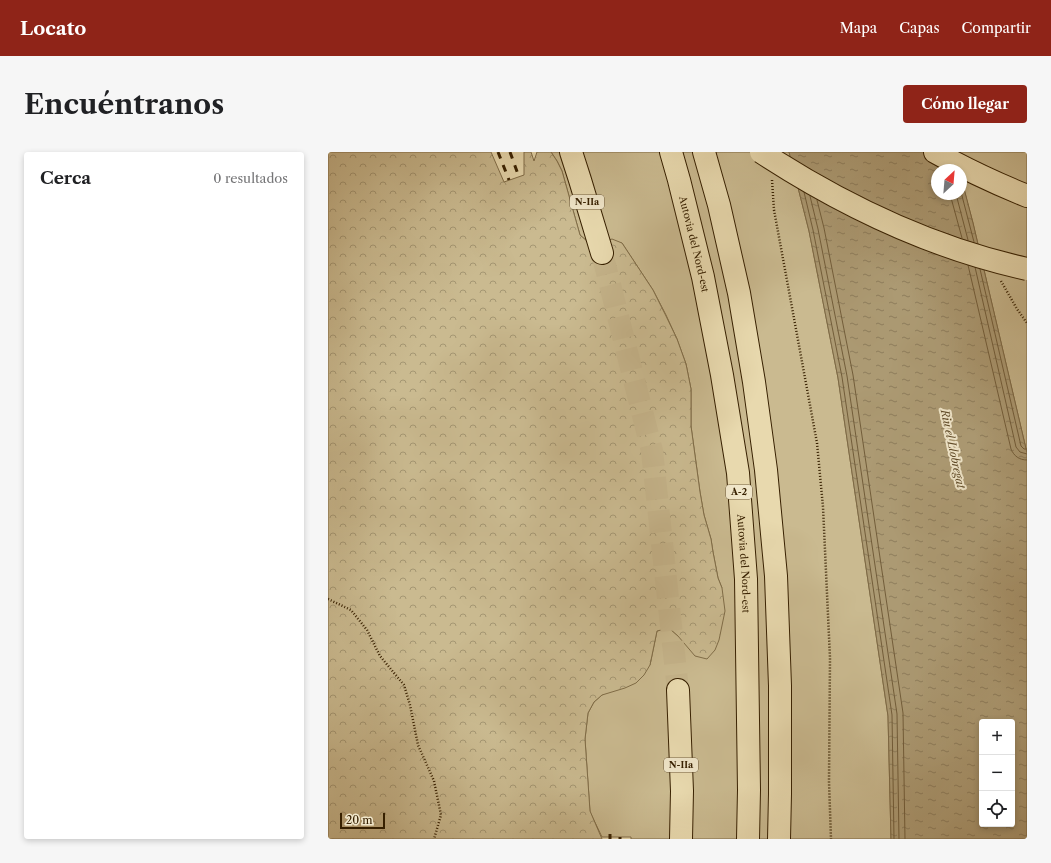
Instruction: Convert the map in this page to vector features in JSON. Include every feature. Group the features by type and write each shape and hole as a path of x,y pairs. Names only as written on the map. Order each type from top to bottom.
{"main road":[{"name":"N-IIa","path":"571,152 602,253"},
{"name":"Autovia del Nord-est","path":"671,152 704,285 722,375 738,473 746,579 749,782 748,839"},
{"name":"A-2","path":"704,152 739,293 754,382 766,470 776,584 780,686 779,839"},
{"path":"761,152 819,188 890,223 930,240 1027,269"},
{"path":"935,152 964,168 1027,196"},
{"name":"N-IIa","path":"678,690 682,792 682,839"}],"path":[{"path":"772,179 774,210 817,443 823,507 830,658 829,782 831,839"},
{"path":"999,277 1017,309 1027,323"},
{"path":"328,599 351,610 367,630 380,656 404,685 410,705 418,745 434,781 441,815 434,839"}],"green space":[{"path":"328,152 491,152 504,182 524,175 524,152 531,152 534,161 537,152 551,152 562,171 580,235 588,242 599,243 612,239 622,243 653,290 677,339 686,364 691,389 691,426 700,492 718,578 722,588 725,611 719,640 715,650 707,659 695,656 669,628 657,631 650,665 644,675 636,683 602,695 594,702 588,713 585,739 590,811 602,839 328,839"},
{"path":"551,152 789,152 809,231 838,378 888,716 891,839 631,839 631,837 602,837 590,812 585,739 588,713 594,702 602,695 650,665 657,631 669,628 678,636 722,588 718,578 700,492 691,426 691,389 686,364 677,339 653,290 622,243 588,242 580,235 562,171"},
{"path":"954,152 1027,152 1027,453 967,200 967,164 957,164"}],"water":[{"name":"Riu el Llobregat","path":"789,152 954,152 957,164 931,164 931,200 967,200 1027,453 1027,839 891,839 888,716 838,378 809,231"}],"tunnel":[{"path":"602,253 652,451 678,690"}],"railway":[{"path":"498,152 509,180"},
{"path":"510,152 519,177"},
{"path":"610,834 610,839"}]}
